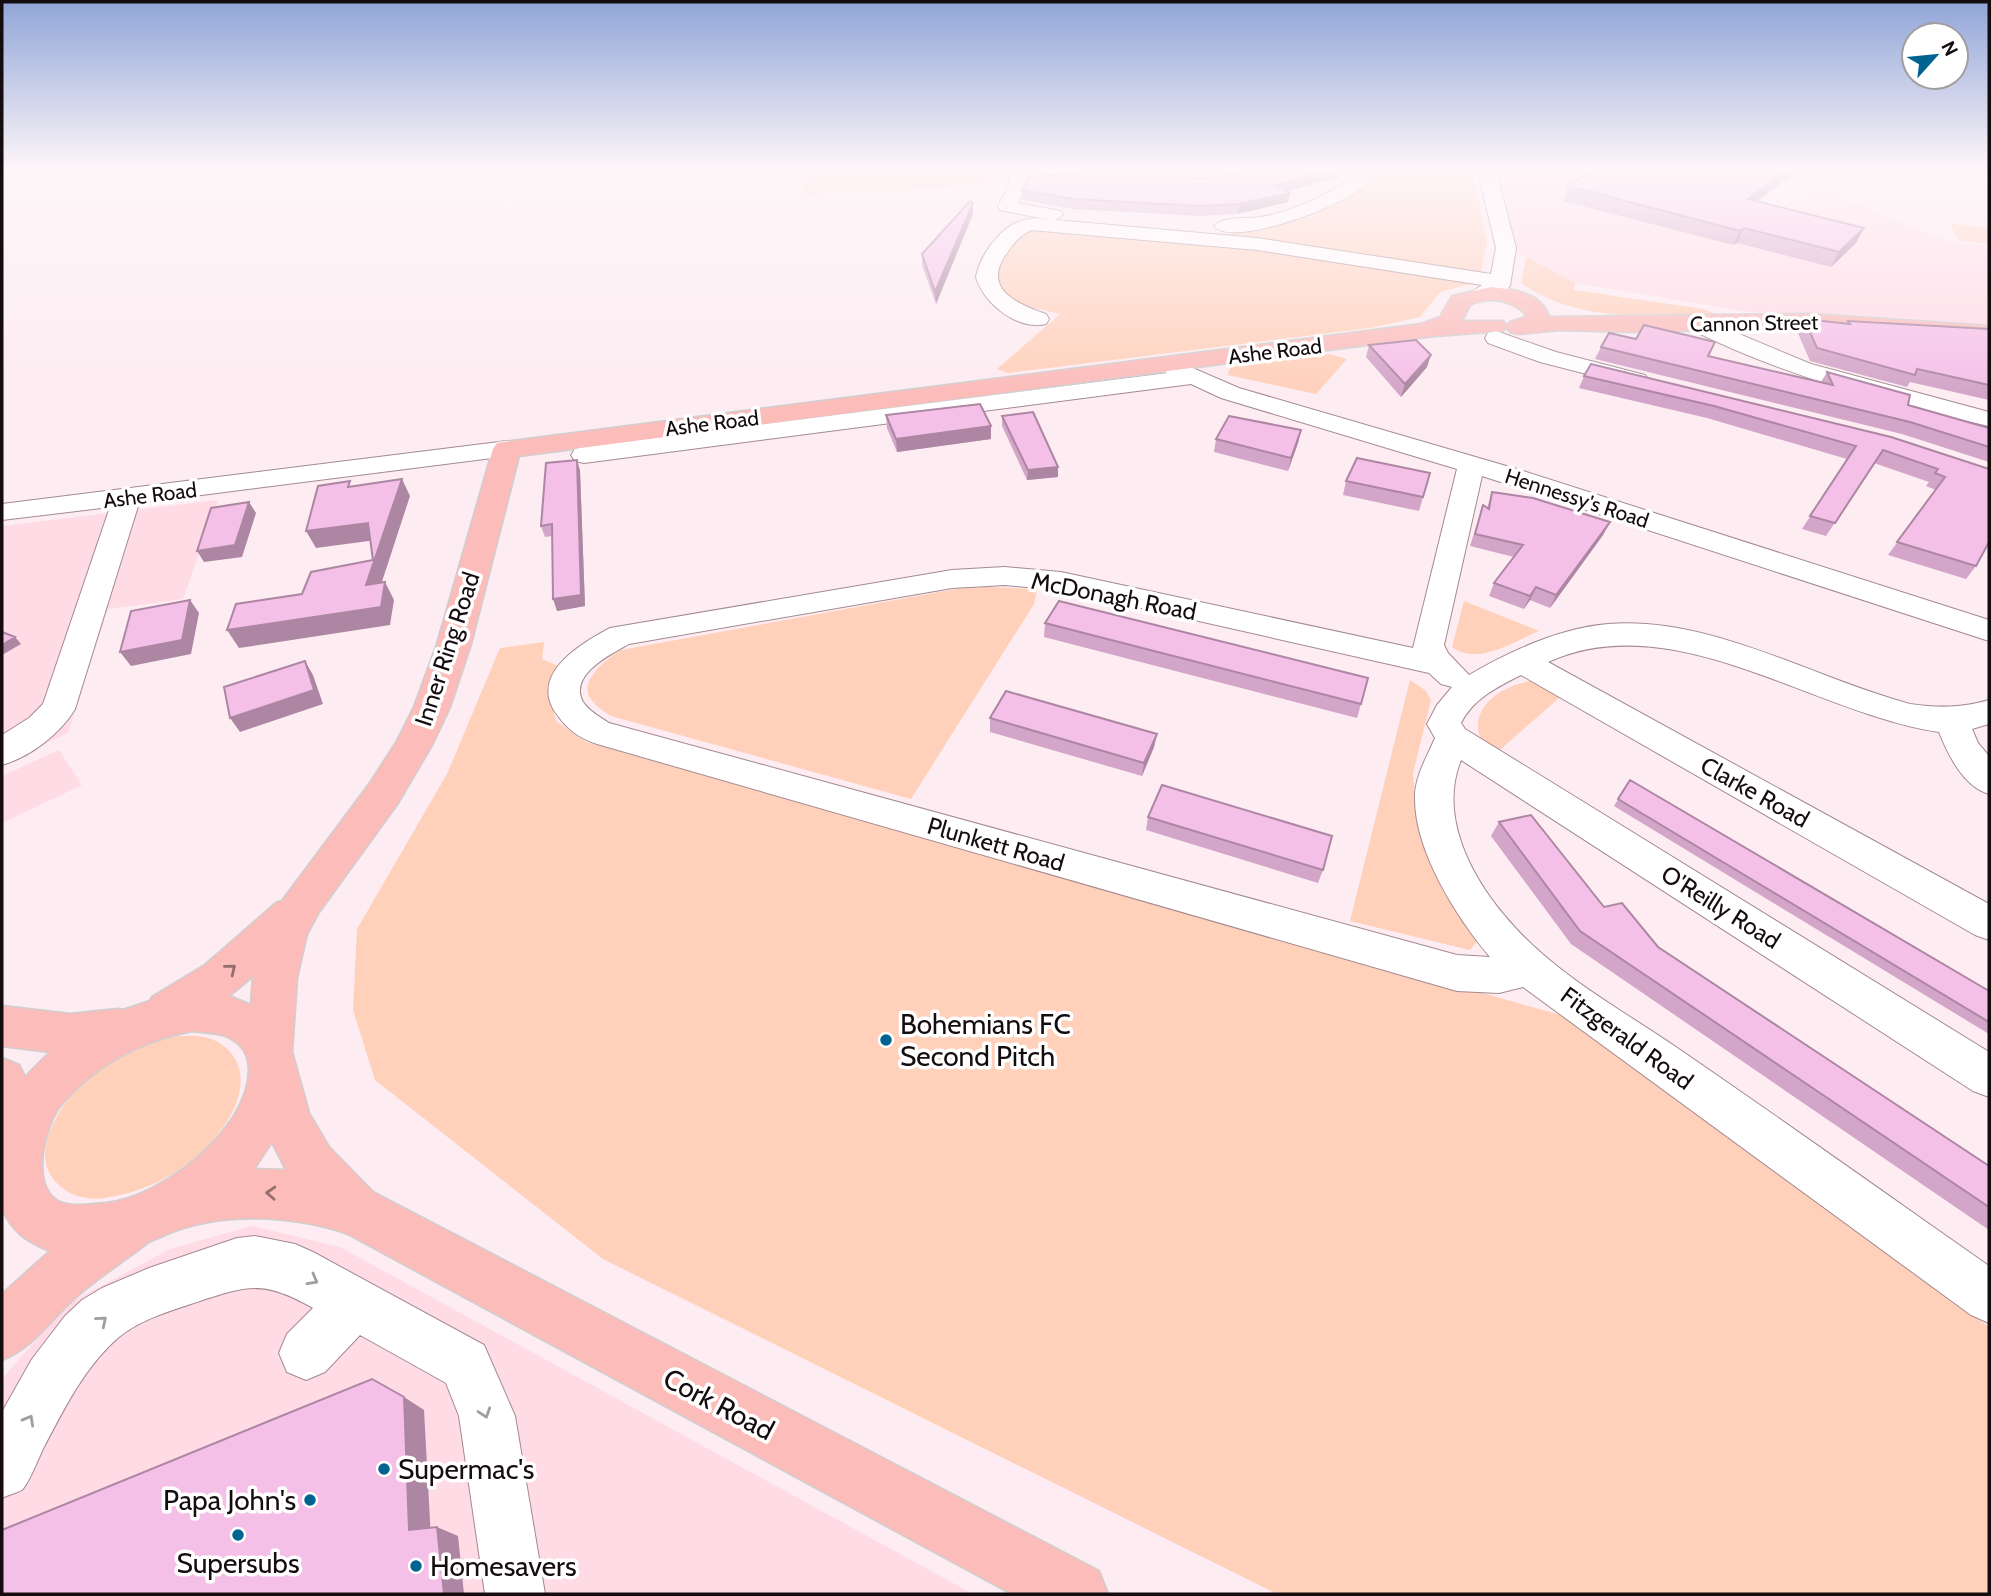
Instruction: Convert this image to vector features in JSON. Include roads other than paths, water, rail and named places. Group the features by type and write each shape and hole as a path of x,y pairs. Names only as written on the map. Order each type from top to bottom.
{"main road":[{"path":"1495,332 1463,313 1466,301 1495,294 1524,310"},
{"name":"Ashe Road","path":"1422,331 1453,319 1466,301"},
{"name":"Ashe Road","path":"507,449 687,434 868,413 1178,371 1422,331 1495,332 1524,310"},
{"name":"Cannon Street","path":"1524,310 1560,323 1810,321 1989,333"},
{"name":"Inner Ring Road","path":"272,1059 277,961 286,932 304,900 384,793 414,745 432,707 454,644 507,449"},
{"name":"Inner Ring Road","path":"142,1023 221,978 261,944 304,900"},
{"path":"2,1026 70,1034 142,1023 192,1011 233,1015 250,1023 262,1035 272,1059 289,1127 297,1142 326,1183 361,1213"},
{"path":"7,1187 16,1133 47,1087 92,1048 142,1023"},
{"path":"2,1332 55,1279 210,1178 245,1140 264,1110 271,1088 272,1059"},
{"path":"2,1080 9,1118 7,1187 24,1215 42,1227 65,1232 93,1232 218,1196 266,1192 324,1200 361,1213"},
{"name":"Cork Road","path":"361,1213 1076,1594"}],"street":[{"path":"1004,245 992,260 987,273 993,290 1015,310 1038,318"},
{"path":"1266,245 1500,282"},
{"path":"1466,301 1493,290 1500,282 1505,245"},
{"path":"1500,282 1524,310"},
{"path":"1696,323 1741,346 1798,368 1989,419"},
{"path":"1495,332 1548,357 1655,384"},
{"name":"Hennessy's Road","path":"1178,371 1243,397 1471,464 1989,631"},
{"path":"584,455 687,434"},
{"name":"Ashe Road","path":"2,512 507,449"},
{"path":"1471,464 1429,639 1430,654 1438,664 1471,688 1521,662 1585,638 1620,634 1647,635 1748,659 1915,717 1952,722 1973,719 1989,712"},
{"path":"2,752 41,727 58,709 127,498"},
{"name":"McDonagh Road","path":"621,635 953,579 1006,576 1061,582 1438,664"},
{"name":"Plunkett Road","path":"621,635 591,650 572,668 563,687 566,706 578,721 597,732 1457,973 1499,975 1531,967"},
{"name":"Clarke Road","path":"1521,662 1989,923"},
{"name":"Fitzgerald Road","path":"1471,688 1455,704 1444,724 1453,738 1434,791 1439,827 1458,873 1488,926 1531,967 1989,1297"},
{"path":"1952,722 1963,748 1989,781"},
{"name":"O'Reilly Road","path":"1453,738 1989,1076"},
{"path":"2,1469 56,1371 80,1339 118,1306 237,1263 256,1261 295,1270 465,1364 488,1416 515,1594"},
{"path":"306,1353 355,1303"}],"place":[{"name":"Bohemians FC Second Pitch","path":"886,1040"},
{"name":"Supermac's","path":"384,1469"},
{"name":"Papa John's","path":"310,1500"},
{"name":"Supersubs","path":"238,1535"},
{"name":"Homesavers","path":"416,1566"}]}
